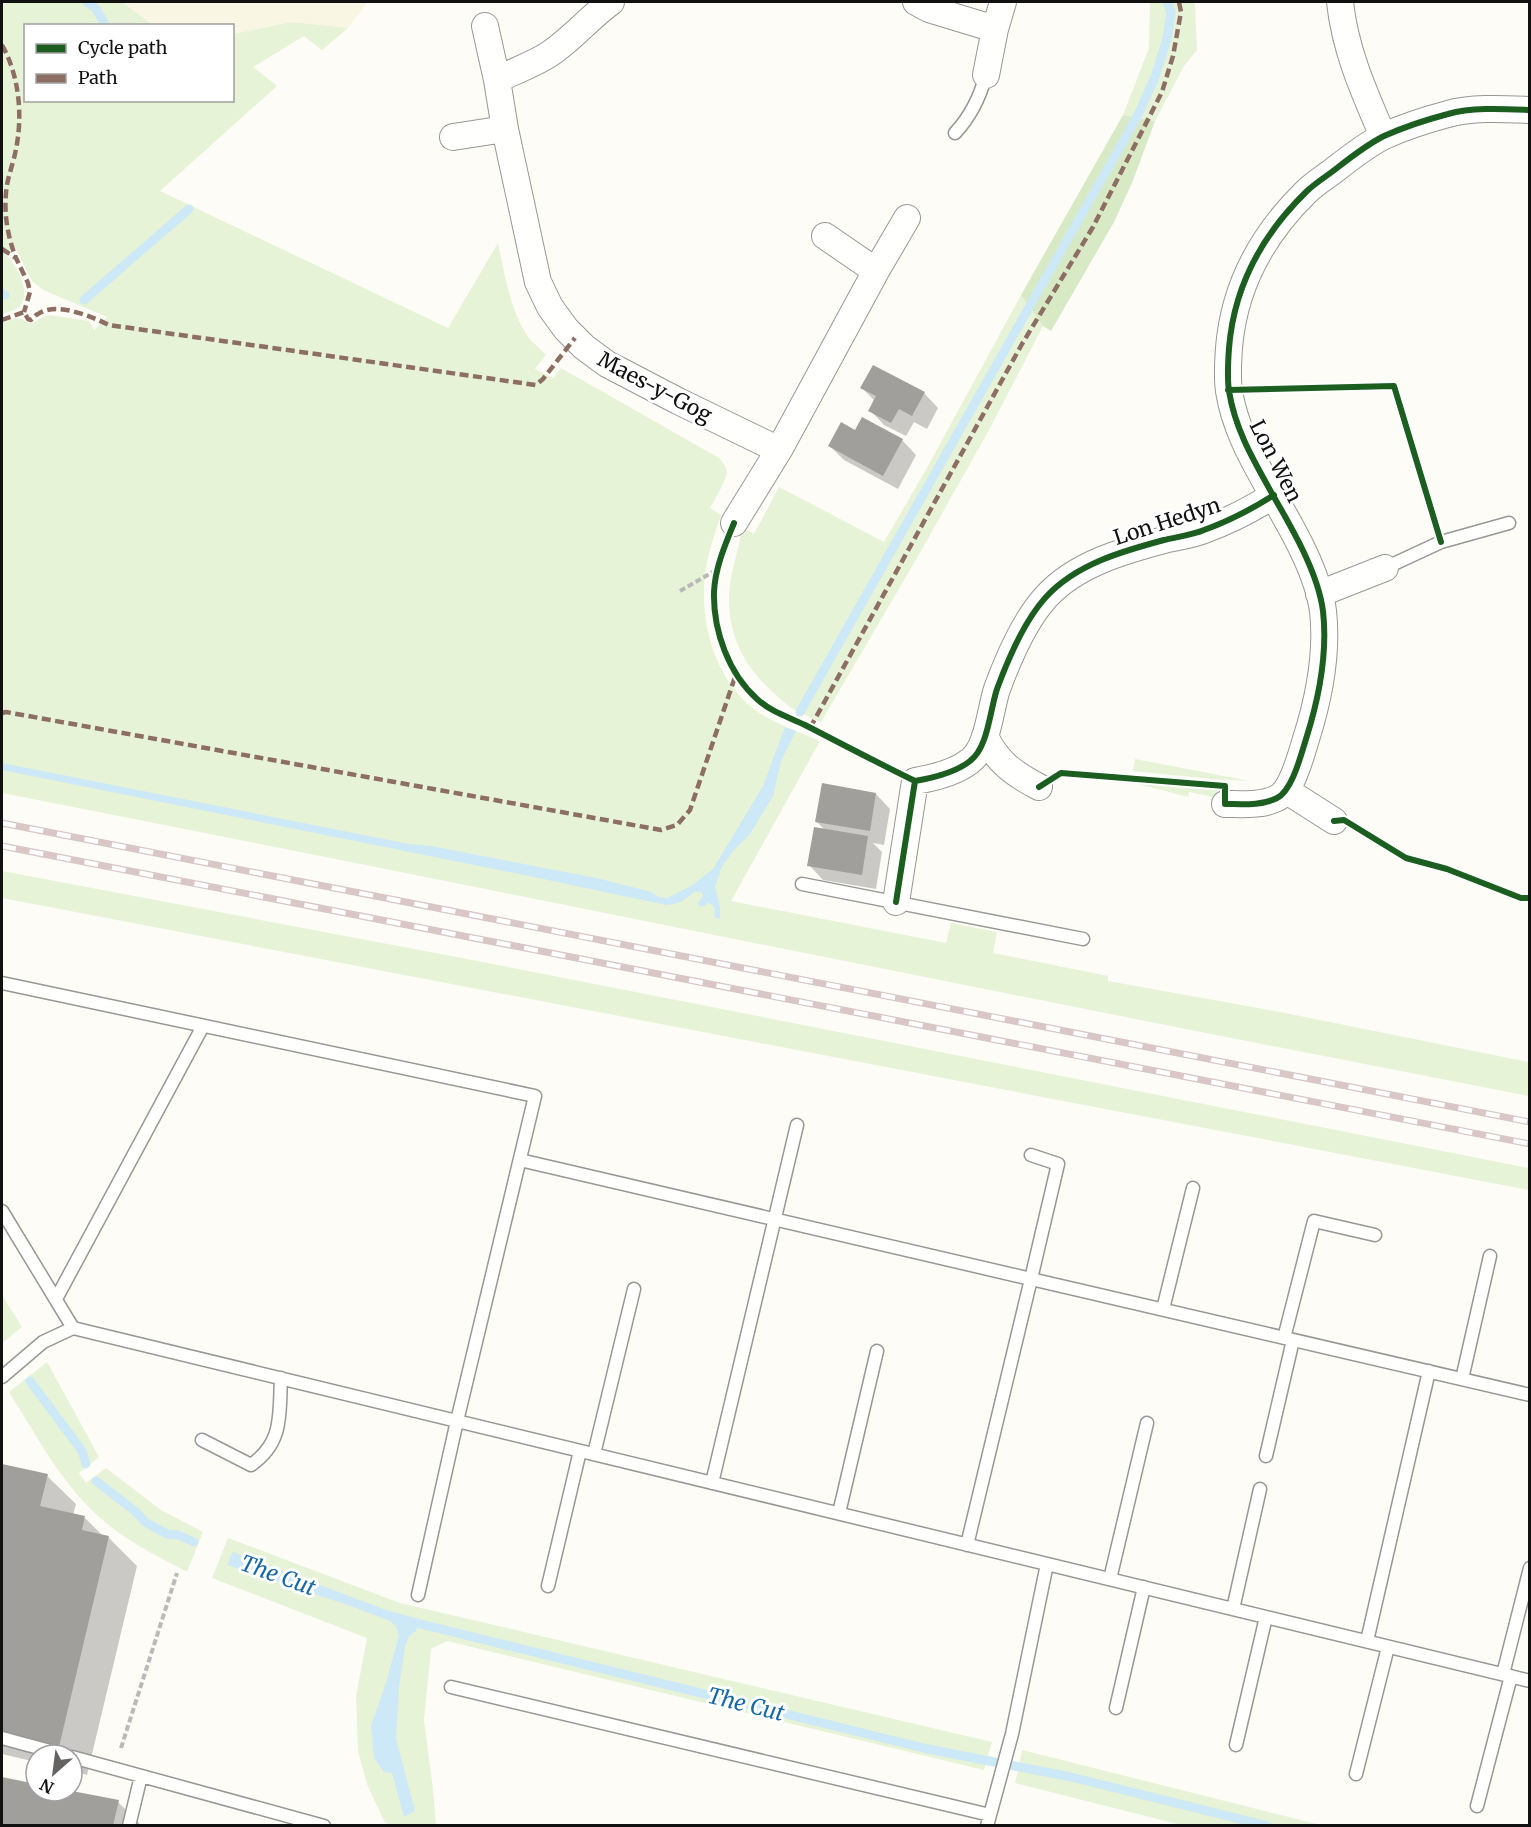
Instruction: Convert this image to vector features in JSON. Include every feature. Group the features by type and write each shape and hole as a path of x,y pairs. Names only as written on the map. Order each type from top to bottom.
{"street":[{"path":"497,80 549,54 611,2"},
{"path":"916,2 930,9 995,29"},
{"path":"986,75 995,29 1004,2"},
{"path":"1340,2 1346,41 1357,76 1383,136"},
{"name":"Maes-y-Gog","path":"485,26 538,282 550,307 566,329 584,347 607,364 779,450"},
{"name":"Lon Wen","path":"1287,791 1316,705 1321,678 1324,637 1323,609 1313,576 1295,534 1246,446 1228,390 1231,331 1244,278 1261,247 1283,217 1308,191 1383,136 1450,113 1498,108 1530,110"},
{"path":"453,137 505,129"},
{"path":"734,523 779,450 907,218"},
{"path":"825,236 876,271"},
{"name":"Lon Hedyn","path":"896,902 915,781 936,777 970,762 975,756 985,736 996,692 1030,619 1046,597 1065,580 1096,562 1133,548 1202,531 1274,495"},
{"path":"1319,594 1385,568"},
{"path":"985,736 992,752 1005,765 1039,787"},
{"path":"1225,804 1269,801 1279,798 1287,791 1334,821"}],"lane":[{"path":"955,133 976,104 986,75"},
{"path":"1385,568 1441,542 1509,523"},
{"path":"802,885 1083,939"},
{"path":"2,983 535,1096 417,1595"},
{"path":"56,1299 203,1026"},
{"path":"712,1483 796,1125"},
{"path":"967,1545 1058,1164 1031,1155"},
{"path":"520,1160 1530,1395"},
{"path":"1163,1310 1193,1188"},
{"path":"2,1211 73,1328"},
{"path":"1266,1456 1314,1221 1375,1236"},
{"path":"1462,1379 1490,1256"},
{"path":"594,1454 634,1289"},
{"path":"2,1377 43,1342 73,1328 1530,1681"},
{"path":"838,1513 877,1351"},
{"path":"1367,1641 1430,1371"},
{"path":"202,1440 251,1465 265,1455 279,1430 281,1378"},
{"path":"1110,1579 1147,1423"},
{"path":"548,1586 580,1450"},
{"path":"1233,1609 1260,1489"},
{"path":"452,1687 989,1820 1012,1734 1047,1564"},
{"path":"1477,1806 1530,1568"},
{"path":"1116,1708 1144,1587"},
{"path":"1236,1745 1266,1617"},
{"path":"1356,1774 1388,1647"},
{"path":"2,1738 24,1744"},
{"path":"84,1760 324,1826"},
{"path":"129,1826 141,1776"}],"path":[{"path":"717,577 724,545 734,523"},
{"path":"680,591 718,569"},
{"path":"114,1768 177,1573"}],"shaded area":[{"path":"122,2 368,2 348,28 292,22 234,34 234,24 152,24"}],"green space":[{"path":"2,2 122,2 152,24 24,24 24,102 234,102 234,34 292,22 348,28 322,50 304,36 253,67 277,86 160,191 448,328 498,243 517,316 529,338 546,355 535,369 553,378 561,368 719,458 727,471 723,485 710,508 721,515 709,555 704,587 704,607 712,645 728,680 754,709 778,723 820,741 731,901 946,943 951,923 997,932 993,953 1108,976 1108,981 1280,1012 1529,1062 1529,1096 2,793 2,323 16,318 31,323 50,315 89,321 94,330 107,317 43,290 32,281 15,247 5,254 18,271 24,287 23,301 19,307 2,314"},
{"path":"1148,2 1194,2 1195,5 1197,50 1184,66 1155,121 1123,115 1149,48 1150,3"},
{"path":"1123,115 1155,121 1132,183 1114,222 1051,331 1043,326 1021,295"},
{"path":"1021,295 1043,326 989,430 821,722 795,710 756,675 741,652 736,639 729,595 742,527 754,534 779,487 884,542"},
{"path":"1135,759 1250,781 1133,771"},
{"path":"1134,783 1218,790 1218,798 1189,792 1188,797"},
{"path":"2,871 488,963 1529,1168 1529,1190 2,898"},
{"path":"2,1295 22,1327 2,1343"},
{"path":"47,1362 99,1457 79,1473 86,1483 106,1468 161,1510 203,1532 187,1572 114,1530 76,1493 52,1461 9,1392"},
{"path":"228,1538 400,1603 992,1742 984,1770 447,1641 431,1649 424,1720 436,1825 385,1823 367,1784 358,1751 356,1696 367,1638 212,1578"},
{"path":"1022,1750 1321,1825 1181,1825 1015,1783"}],"water":[{"path":"785,727 796,731 781,761 773,796 750,834 722,866 715,887 720,907 720,919 714,917 713,905 708,903 702,907 697,905 703,895 701,892 694,892 682,901 666,905 2,770 2,763 409,844 431,846 601,879 667,898 691,886 713,869 763,786"},
{"path":"233,1552 386,1610 419,1619 416,1631 409,1636 405,1646 399,1687 396,1739 415,1811 404,1817 392,1773 384,1772 374,1758 371,1726 399,1635 396,1626 390,1621 348,1605 227,1565"}],"building":[{"path":"873,365 925,392 912,416 899,409 891,423 868,411 876,396 860,388"},
{"path":"862,417 903,439 883,476 828,446 841,422 855,430"},
{"path":"822,783 876,793 870,831 815,822"},
{"path":"814,827 868,836 862,875 807,866"},
{"path":"2,1464 48,1474 40,1506 85,1516 82,1530 109,1536 60,1743 43,1743 2,1733"},
{"path":"2,1777 24,1782 24,1803 84,1803 84,1793 119,1800 113,1826 2,1826"}],"waterway":[{"path":"87,2 96,9 105,24"},
{"path":"800,712 1138,115 1155,77 1167,39 1171,12 1167,2"},
{"path":"84,300 189,209"},
{"name":"The Cut","path":"30,1381 82,1451 86,1464"},
{"name":"The Cut","path":"96,1481 136,1512 145,1522 167,1534 178,1535 194,1542"},
{"name":"The Cut","path":"408,1621 928,1749 1071,1777 1268,1826"}],"railway":[{"path":"2,823 1530,1122"},
{"path":"2,846 1530,1144"}],"marked path":[{"path":"810,728 1022,344 1093,227 1162,92 1173,56 1181,12 1179,2"},
{"path":"2,45 16,82 19,109 18,136 5,204 8,231 16,258"},
{"path":"2,249 16,258 28,283 30,292 24,312"},
{"path":"2,320 24,312 31,320 46,310 64,310 109,325 536,385 575,338"},
{"path":"2,713 661,830 677,825 690,810 736,674"}],"cycle path":[{"path":"1039,787 1061,773 1225,786 1225,804 1271,801 1287,788 1299,763 1318,692 1324,644 1323,611 1316,582 1304,552 1247,446 1232,405 1228,381 1229,348 1232,325 1244,283 1264,244 1290,209 1313,186 1372,143 1407,127 1457,112 1489,109 1530,110"},
{"path":"1228,390 1394,386 1441,542"},
{"path":"915,781 951,772 976,755 985,738 997,689 1017,641 1038,607 1058,586 1071,576 1101,560 1132,549 1204,530 1274,495"},
{"path":"734,523 716,574 714,607 725,651 738,677 747,689 768,707 915,781"},
{"path":"896,902 915,781"},
{"path":"1334,821 1344,820 1406,858 1447,869 1521,898 1530,898"}]}
